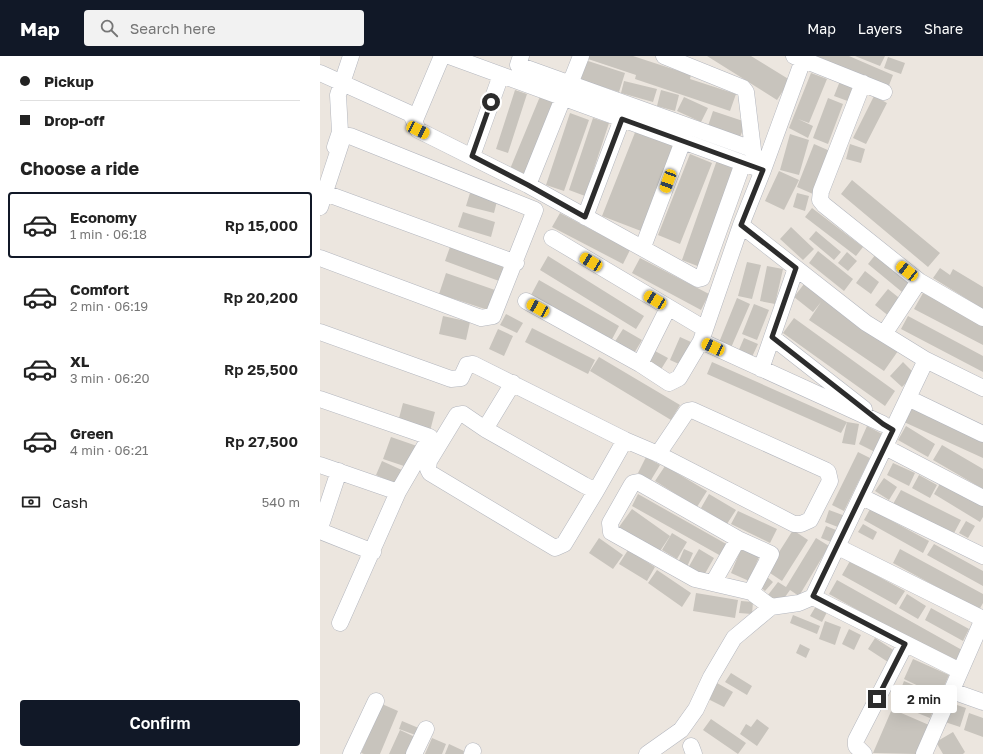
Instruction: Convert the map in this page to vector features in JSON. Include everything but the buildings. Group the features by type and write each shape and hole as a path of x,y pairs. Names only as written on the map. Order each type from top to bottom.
{"street":[{"path":"322,196 340,132 338,95 341,82 351,56"},
{"path":"521,56 518,65 622,119 754,167"},
{"path":"528,185 581,56"},
{"path":"526,301 640,364 670,383 675,382 679,378 703,335 741,225 754,167 746,92 743,88 664,56"},
{"path":"414,120 451,57 501,75 567,91 752,149"},
{"path":"320,73 411,114 418,130 528,185 643,247 698,279 702,278 754,167 798,58 884,92"},
{"path":"472,156 501,75"},
{"path":"863,83 821,191 820,200 824,205 919,281 983,318"},
{"path":"585,217 622,119"},
{"path":"320,258 480,318 488,318 493,316 516,263 535,213 533,208 350,136 344,136 342,140 322,196"},
{"path":"643,247 682,141"},
{"path":"322,196 516,263"},
{"path":"741,225 866,323 926,360 983,388"},
{"path":"552,238 668,308 703,335 762,369 888,427"},
{"path":"762,369 796,268"},
{"path":"884,334 919,281"},
{"path":"640,364 668,308"},
{"path":"320,332 451,379 460,378 467,365 473,364 625,440 658,454 794,524 801,524 810,520 830,481 828,472 825,470 692,410 687,411 658,454"},
{"path":"772,337 888,427"},
{"path":"647,754 681,730 696,709 711,677 734,638 770,607 799,603 813,596 885,447 888,427 908,398 926,360"},
{"path":"485,429 513,383"},
{"path":"908,398 983,434"},
{"path":"320,399 430,437 398,492 373,552 340,623"},
{"path":"596,491 485,429 463,414 457,415 429,461 428,469 430,473 556,548 564,544 596,491 625,440"},
{"path":"885,447 983,498"},
{"path":"320,465 398,492"},
{"path":"320,528 339,471"},
{"path":"750,592 771,554 738,539 638,482 631,486 610,523 611,532 695,579 750,592 770,607"},
{"path":"862,497 983,556"},
{"path":"320,531 373,552"},
{"path":"712,583 738,539"},
{"path":"838,547 983,619 926,752"},
{"path":"813,596 960,672"},
{"path":"864,754 856,746 856,740 905,644"},
{"path":"952,691 983,702"},
{"path":"351,754 376,701"},
{"path":"414,754 426,729"}],"route":[{"path":"491,102 472,156 585,217 622,119 763,170 741,225 796,268 772,337 883,424 893,430 838,547 813,596 905,644 877,699"}]}
